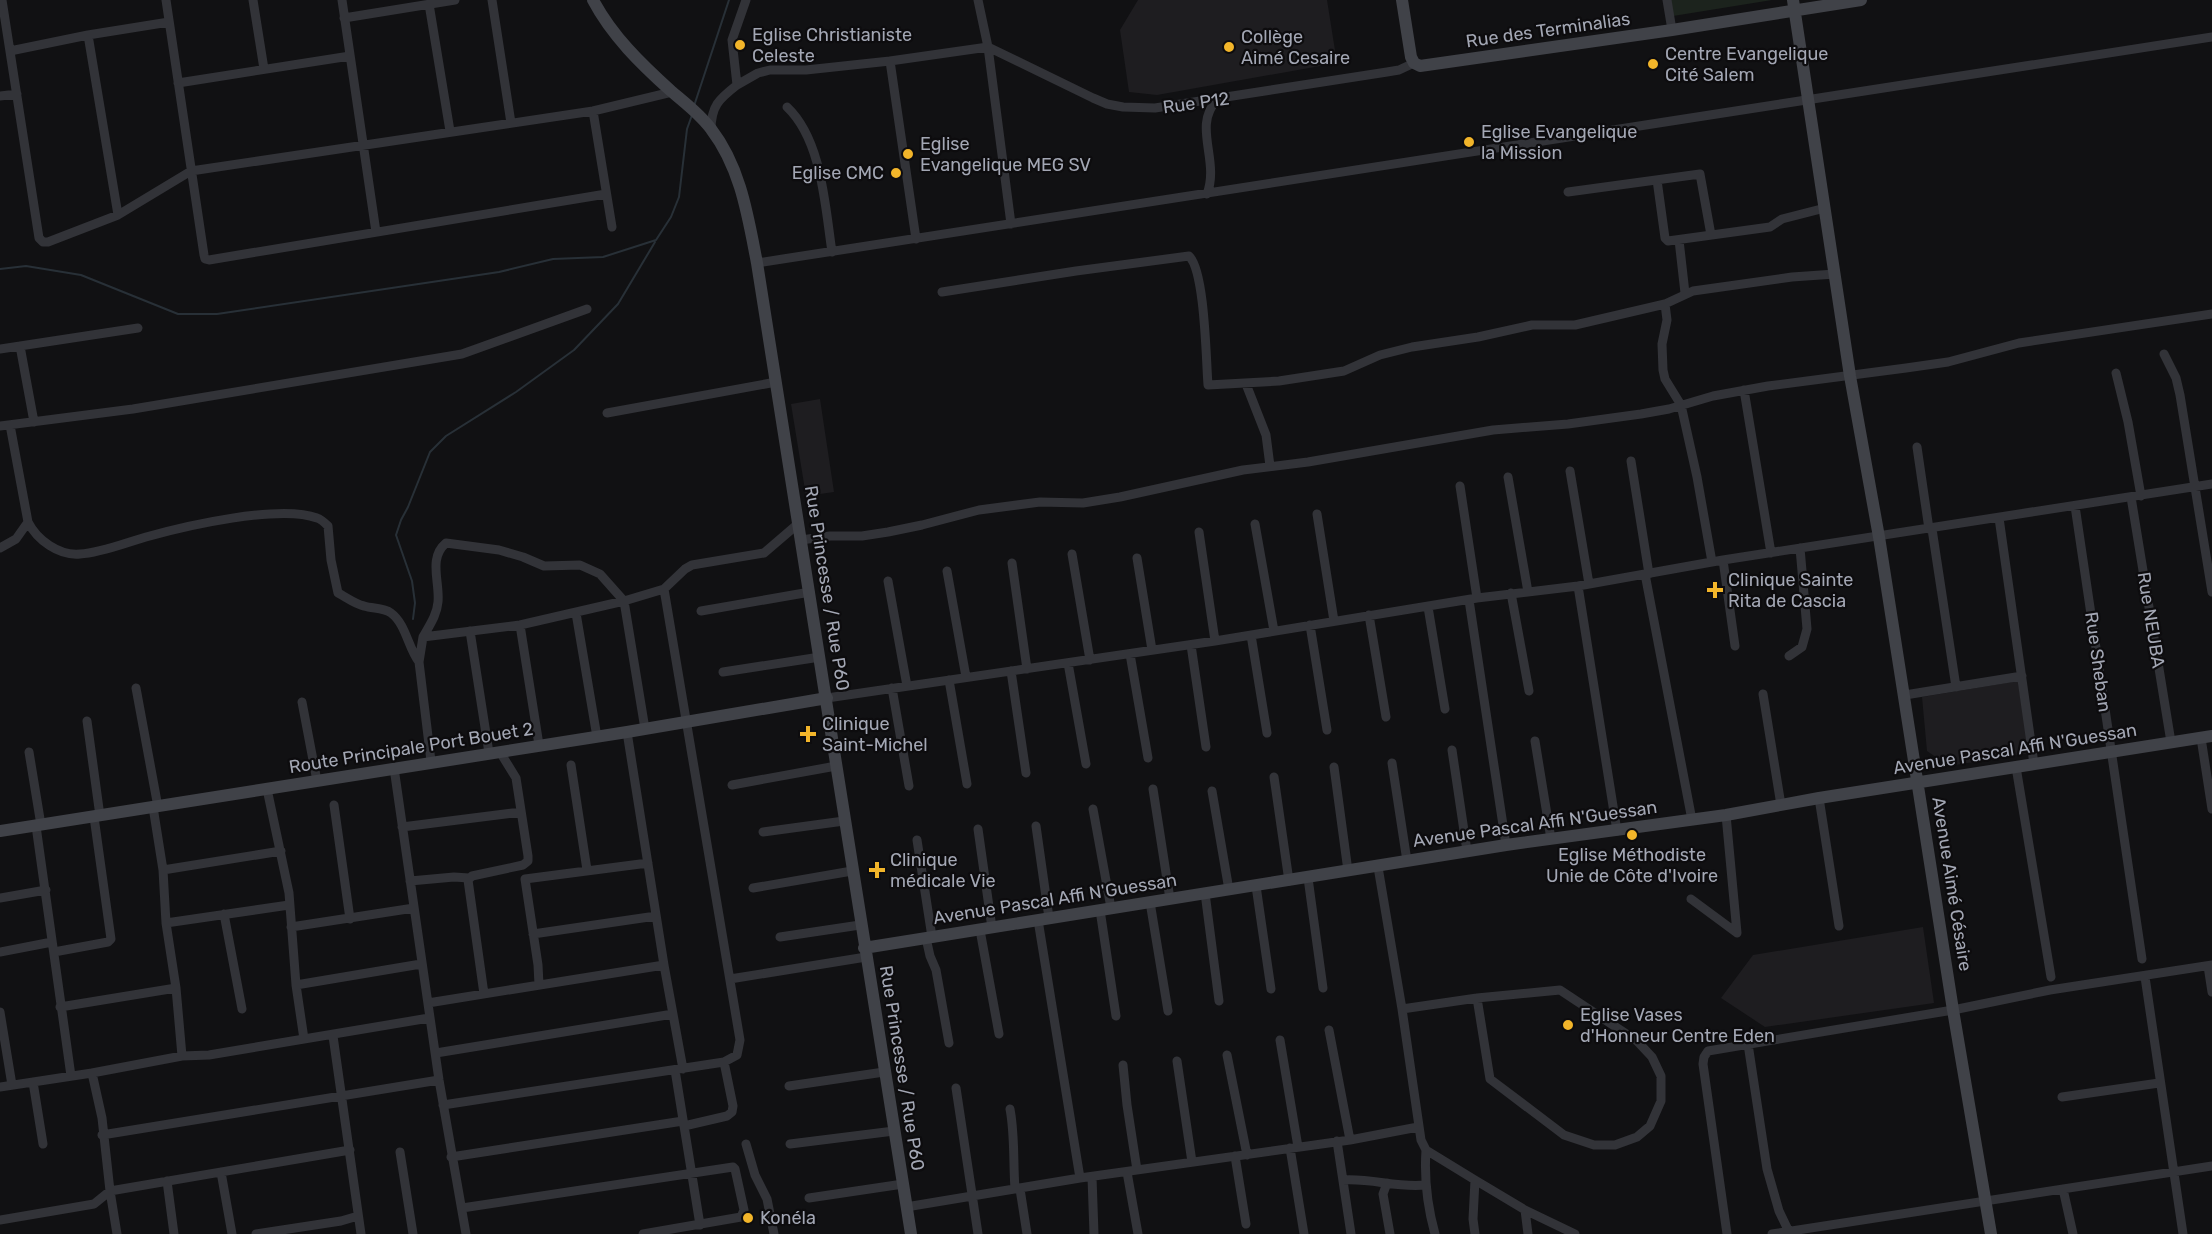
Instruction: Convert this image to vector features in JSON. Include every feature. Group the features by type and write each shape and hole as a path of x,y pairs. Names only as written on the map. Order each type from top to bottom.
{"street":[{"path":"2,0 39,238 48,243 118,215 190,171 593,111 672,92"},
{"path":"166,0 205,259 606,194"},
{"path":"253,0 264,69"},
{"path":"342,0 376,232"},
{"path":"345,18 455,0"},
{"path":"492,0 512,123"},
{"name":"Rue Princesse / Rue P60","path":"593,0 618,39 698,114 711,130 739,183 757,263 910,1234"},
{"path":"737,85 732,40 746,0"},
{"path":"978,0 988,47 1011,224"},
{"path":"1401,0 1414,63"},
{"path":"1667,0 1672,30"},
{"name":"Rue des Terminalias","path":"1414,63 1426,66 1672,30 1794,6 1861,0"},
{"path":"429,4 450,131"},
{"name":"Avenue Aimé Césaire","path":"1794,6 1850,376 1905,695 1990,1234"},
{"path":"10,51 169,22"},
{"path":"88,35 118,215"},
{"path":"757,263 2212,37"},
{"path":"711,130 711,116 717,103 737,85 758,73 770,70 807,70 890,61 988,47"},
{"name":"Rue P12","path":"988,47 1107,104 1138,109 1217,100 1399,70 1414,63"},
{"path":"178,83 350,56"},
{"path":"890,61 916,239"},
{"path":"0,96 16,94"},
{"path":"1207,194 1212,175 1206,119 1210,107 1217,100"},
{"path":"787,108 800,121 818,159 832,252"},
{"path":"593,111 612,227"},
{"path":"1568,192 1700,174 1711,235"},
{"path":"1657,180 1665,238 1670,242 1770,226 1782,219 1825,208"},
{"path":"1679,240 1685,293"},
{"path":"942,292 1189,256 1194,265 1200,290 1208,385 1246,384 1344,371 1380,355 1412,346 1478,337 1532,325 1575,325 1665,304 1685,293 1705,288 1835,274"},
{"path":"1665,304 1667,320 1662,344 1663,370 1665,379 1680,405 1697,477 1712,562"},
{"path":"419,662 393,613 384,609 363,606 338,593 331,560 328,526 318,518 287,513 229,519 170,530 79,555 60,551 44,542 32,531 28,522 5,425 133,409 462,354 587,309"},
{"path":"801,540 888,532 998,507 1040,502 1083,503 1120,498 1243,470 1376,451 1484,432 1641,414 1744,390 1948,362 2003,346 2075,333 2212,314"},
{"path":"0,349 138,327"},
{"path":"20,346 34,422"},
{"path":"2164,354 2176,378 2180,394 2212,592"},
{"name":"Rue NEUBA","path":"2116,373 2128,422 2136,497 2171,742"},
{"path":"607,413 776,382"},
{"path":"1246,384 1266,435 1270,466"},
{"path":"1744,390 1770,553"},
{"path":"1917,447 1956,687"},
{"path":"1631,461 1647,574 1692,820"},
{"path":"1570,471 1589,584"},
{"path":"1508,477 1528,592"},
{"path":"827,698 1191,645 1511,593 1578,586 1723,560 2212,484"},
{"path":"1460,486 1506,845"},
{"name":"Rue Sheban","path":"2075,506 2142,959"},
{"path":"1317,514 1334,621"},
{"path":"2000,518 2034,764"},
{"path":"0,548 16,539 28,522"},
{"path":"423,637 519,625 576,613 664,589 692,565 764,553 799,523"},
{"path":"1256,524 1274,631"},
{"path":"1199,532 1215,641"},
{"path":"431,761 419,662 423,637 436,612 438,602 436,563 441,547 446,543 499,550 544,566 569,564 591,568 600,574 624,601 645,729"},
{"path":"1789,656 1802,647 1807,629 1800,548"},
{"path":"1072,554 1090,660"},
{"path":"1137,558 1152,650"},
{"path":"1723,560 1735,646"},
{"path":"1012,563 1027,669"},
{"path":"948,572 966,677"},
{"path":"888,581 907,686"},
{"path":"1578,586 1617,831"},
{"path":"443,1105 679,1070 724,1062 737,1055 740,1046 730,979 664,589"},
{"path":"701,611 810,592"},
{"path":"1511,593 1529,691"},
{"path":"1428,607 1445,709"},
{"path":"576,613 597,737"},
{"path":"1369,615 1386,717"},
{"path":"519,625 539,745"},
{"path":"1310,626 1327,730"},
{"path":"410,881 469,878 523,865 528,861 516,778 495,752 470,632"},
{"path":"1251,635 1267,733"},
{"path":"1191,645 1206,747"},
{"path":"1130,654 1148,758"},
{"path":"723,672 820,657"},
{"path":"1068,663 1086,764"},
{"path":"1011,671 1026,773"},
{"path":"1905,695 2022,676"},
{"path":"949,680 967,784"},
{"path":"136,688 163,870 166,923 176,987 182,1056"},
{"path":"892,688 909,786"},
{"path":"1763,694 1781,805"},
{"name":"Route Principale Port Bouet 2","path":"0,831 431,761 597,737 827,698"},
{"path":"302,702 317,781"},
{"path":"0,952 108,942 111,939 87,721"},
{"path":"627,732 673,1014 684,1123 700,1225"},
{"path":"2206,737 2212,809"},
{"name":"Avenue Pascal Affi N'Guessan","path":"865,952 929,938 1170,898 1506,845 1726,815 1819,798 2206,737"},
{"path":"1535,741 1551,839"},
{"path":"1452,750 1467,851"},
{"path":"29,752 60,1007 71,1076"},
{"path":"1392,763 1407,861"},
{"path":"571,765 587,870"},
{"path":"732,785 836,766"},
{"path":"1334,767 1348,871"},
{"path":"2016,767 2050,977"},
{"path":"394,768 429,1018 466,1234"},
{"path":"1274,777 1289,881"},
{"path":"267,789 289,893 296,985 304,1039"},
{"path":"1153,789 1170,898"},
{"path":"1212,791 1229,890"},
{"path":"1819,798 1839,926"},
{"path":"334,805 350,919"},
{"path":"1093,809 1116,1016"},
{"path":"402,827 521,812"},
{"path":"1691,899 1737,933 1726,815"},
{"path":"763,832 844,821"},
{"path":"1036,826 1043,919 1080,1178"},
{"path":"978,829 986,929 999,1034"},
{"path":"917,840 930,956 936,970 949,1043"},
{"path":"163,870 280,851"},
{"path":"525,879 648,863"},
{"path":"523,865 539,985"},
{"path":"1378,867 1421,1140 1426,1149 1475,1180 1563,1232 1575,1234"},
{"path":"753,888 852,870"},
{"path":"469,878 484,994"},
{"path":"1308,878 1323,988"},
{"path":"1256,886 1271,989"},
{"path":"0,898 46,891"},
{"path":"1205,893 1219,1001"},
{"path":"1150,902 1168,1011"},
{"path":"166,923 289,905"},
{"path":"291,927 414,908"},
{"path":"224,914 242,1009"},
{"path":"533,934 656,916"},
{"path":"780,937 860,925"},
{"path":"730,979 865,952"},
{"path":"296,985 421,964"},
{"path":"428,1003 664,965"},
{"path":"1727,1234 1703,1064 1708,1051 1953,1010 2050,990 2145,977 2210,965 2212,993"},
{"path":"2145,977 2183,1234"},
{"path":"60,1007 176,987"},
{"path":"1402,1009 1477,998 1560,990 1637,1041 1653,1056 1661,1076 1661,1101 1650,1126 1637,1137 1615,1145 1594,1145 1564,1135 1490,1078 1477,998"},
{"path":"0,1012 12,1085"},
{"path":"436,1053 673,1014"},
{"path":"0,1087 182,1056 333,1036 429,1018"},
{"path":"1329,1029 1350,1140"},
{"path":"333,1036 361,1234"},
{"path":"1280,1040 1304,1234"},
{"path":"1748,1044 1767,1169 1779,1211 1789,1233"},
{"path":"1227,1055 1247,1155"},
{"path":"1177,1061 1192,1162"},
{"path":"451,1157 727,1116 732,1113 733,1106 724,1062"},
{"path":"1123,1065 1137,1170"},
{"path":"789,1086 884,1072"},
{"path":"92,1073 102,1118 102,1135 117,1234"},
{"path":"102,1135 439,1080"},
{"path":"33,1082 44,1144"},
{"path":"2062,1097 2159,1083"},
{"path":"956,1088 978,1234"},
{"path":"1010,1108 1014,1134 1012,1156 1027,1234"},
{"path":"906,1207 1080,1178 1350,1140 1418,1127"},
{"path":"790,1144 894,1131"},
{"path":"1337,1142 1351,1234"},
{"path":"746,1144 755,1175 767,1198 774,1234"},
{"path":"1426,1149 1427,1208 1435,1234"},
{"path":"0,1220 94,1204 110,1191 350,1150"},
{"path":"400,1152 413,1234"},
{"path":"1235,1156 1246,1224"},
{"path":"1772,1234 2212,1166"},
{"path":"462,1208 733,1167 738,1177 744,1210 741,1217 643,1234"},
{"path":"221,1172 232,1234"},
{"path":"1127,1172 1138,1234"},
{"path":"1092,1177 1094,1234"},
{"path":"1342,1180 1372,1180 1413,1186 1425,1185"},
{"path":"1475,1180 1473,1219 1475,1234"},
{"path":"167,1181 174,1234"},
{"path":"1387,1183 1383,1194 1390,1234"},
{"path":"809,1198 903,1184"},
{"path":"2063,1189 2073,1234"},
{"path":"1525,1210 1528,1234"},
{"path":"256,1234 341,1221 357,1216"}],"shaded area":[{"name":"Collège Aimé Cesaire","path":"1138,0 1327,0 1337,63 1157,95 1129,92 1120,30"},
{"path":"1670,0 1772,0 1673,16"},
{"path":"820,399 834,492 806,496 791,404"},
{"path":"2018,681 2029,753 1949,766 1927,751 1922,697"},
{"path":"1923,927 1934,1003 1765,1027 1721,998 1753,955"}],"waterway":[{"path":"694,106 729,0"},
{"path":"0,269 26,266 81,275 178,314 217,314 499,272 553,259 603,257 656,240 671,217 679,197 687,129 692,115"},
{"path":"413,619 415,603 412,581 396,535 430,452 446,436 516,392 574,350 618,304 655,242"}],"place":[{"name":"Eglise Christianiste Celeste","path":"740,45"},
{"name":"Collège Aimé Cesaire","path":"1229,47"},
{"name":"Centre Evangelique Cité Salem","path":"1653,64"},
{"name":"Eglise Evangelique la Mission","path":"1469,142"},
{"name":"Eglise Evangelique MEG SV","path":"908,154"},
{"name":"Eglise CMC","path":"896,173"},
{"name":"Clinique Sainte Rita de Cascia","path":"1715,590"},
{"name":"Clinique Saint-Michel","path":"808,734"},
{"name":"Eglise Méthodiste Unie de Côte d'Ivoire","path":"1632,835"},
{"name":"Clinique médicale Vie","path":"877,870"},
{"name":"Eglise Vases d'Honneur Centre Eden","path":"1568,1025"},
{"name":"Konéla","path":"748,1218"}]}
